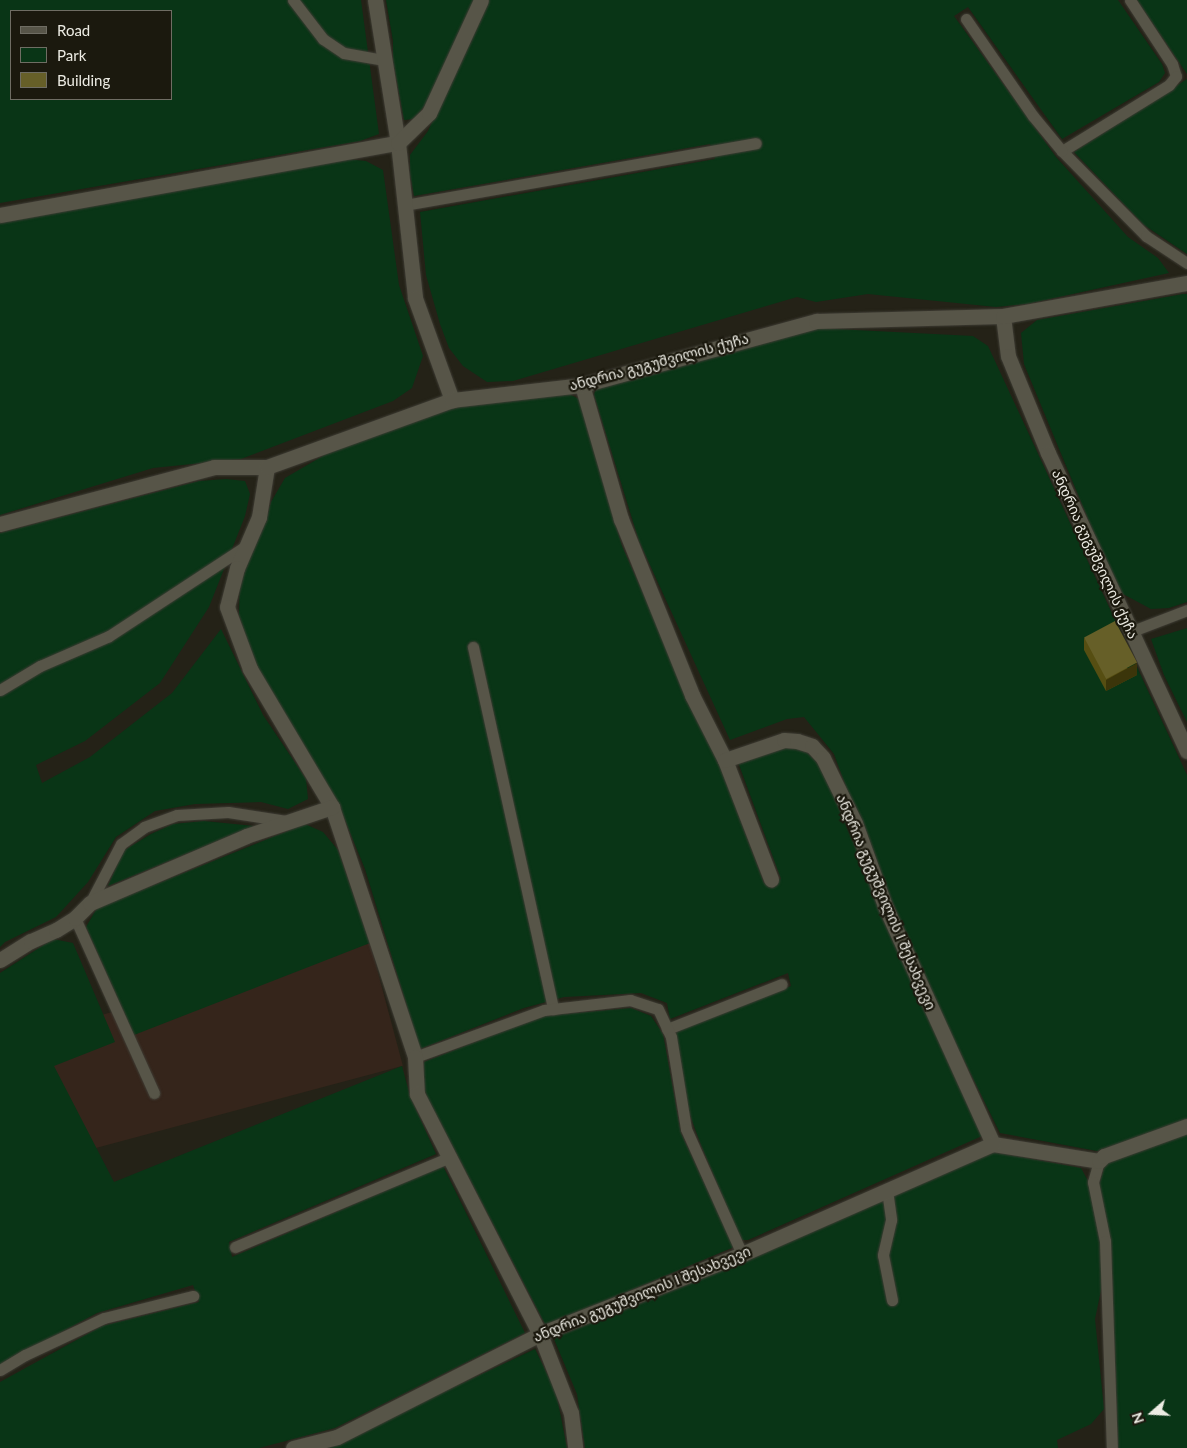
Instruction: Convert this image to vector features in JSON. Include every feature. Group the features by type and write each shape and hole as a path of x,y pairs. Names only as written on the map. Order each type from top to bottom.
{"street":[{"path":"375,0 398,143 415,298 452,400"},
{"path":"0,215 398,143 429,113 481,0"},
{"name":"ანდრია გუგუშვილის ქუჩა","path":"0,524 214,467 267,467 452,400 582,385 816,321 1003,316 1187,283"},
{"name":"ანდრია გუგუშვილის ქუჩა","path":"1003,316 1008,356 1048,453 1130,632 1187,750"},
{"path":"582,385 621,519 692,696 725,760 772,879"},
{"path":"267,467 259,517 236,568 227,607 250,669 332,808 415,1057 417,1094 540,1334 571,1413 575,1448"},
{"name":"ანდრია გუგუშვილის I შესახვევი","path":"293,1448 338,1437 540,1334 742,1254 993,1144 886,906 855,823 823,758 812,746 797,741 784,740 725,760"},
{"path":"0,960 75,918 90,903 246,836 332,808"},
{"path":"993,1144 1099,1161 1104,1156 1187,1126"}],"lane":[{"path":"293,0 323,39 344,53 384,60"},
{"path":"1062,150 1169,85 1176,76 1172,64 1132,1"},
{"path":"966,19 1033,116 1062,150 1146,236 1187,263"},
{"path":"405,205 756,143"},
{"path":"0,690 40,666 109,636 246,546"},
{"path":"1130,632 1187,610"},
{"path":"473,647 553,1009"},
{"path":"90,903 121,844 144,827 177,815 228,812 289,822"},
{"path":"75,918 154,1093"},
{"path":"667,1029 782,984"},
{"path":"415,1057 544,1010 630,1000 658,1009 671,1037 686,1129 742,1254"},
{"path":"235,1246 450,1157"},
{"path":"1099,1161 1093,1182 1105,1241 1112,1448"},
{"path":"886,1190 891,1220 883,1255 892,1300"},
{"path":"0,1370 25,1355 104,1318 193,1296"}],"shaded area":[{"path":"370,943 403,1066 75,1153 43,1031"}],"green space":[{"path":"0,0 361,0 379,134 360,141 0,203"},
{"path":"386,0 474,0 427,103 414,119 404,120 393,61 393,41"},
{"path":"488,0 1118,0 1162,64 1165,73 1159,82 1062,139 968,7 954,16 1056,157 1128,237 1158,258 1169,273 1027,304 996,307 868,294 816,302 797,297 513,381 487,382 463,366 449,348 426,275 420,212 715,159 710,144 414,196 410,174 410,155 428,131"},
{"path":"1137,0 1187,0 1187,74"},
{"path":"1187,79 1187,254 1144,225 1074,152"},
{"path":"346,159 366,161 383,170 399,285 423,356 412,388 393,401 241,459 153,468 0,515 0,219"},
{"path":"1187,294 1187,602 1169,608 1151,609 1123,594 1110,572 1024,364 1021,333 1037,320"},
{"path":"816,328 973,336 988,346 1187,775 1187,1119 1177,1124 1097,1151 1000,1133 896,923 834,754 804,717 787,719 730,740 639,541 594,395 596,387"},
{"path":"569,394 579,399 622,546 718,761 764,883 781,879 738,762 782,747 800,746 821,766 982,1136 748,1240 741,1240 690,1115 674,1031 791,986 788,973 670,1019 667,1003 641,993 564,997 524,1008 420,1049 365,869 338,803 255,666 239,615 240,575 266,520 271,502 285,478 340,446 456,405"},
{"path":"226,479 245,481 250,494 245,516 209,607 160,683 85,741 36,765 42,783 90,757 172,693 221,629 263,715 306,779 308,799 288,809 261,802 195,804 155,811 116,837 88,882 56,917 5,942 0,947 0,533 199,481"},
{"path":"1187,628 1187,722 1164,675 1151,639"},
{"path":"204,821 254,826 108,886 123,851 151,834 173,824"},
{"path":"305,824 323,832 338,850 370,943 134,1035 86,927 97,908"},
{"path":"53,939 73,943 115,1042 54,1066 114,1182 402,1066 410,1096 436,1154 229,1242 232,1257 443,1166 525,1333 335,1428 259,1448 0,1448 0,1382 102,1326 199,1302 193,1285 97,1313 0,1365 0,973"},
{"path":"631,1008 651,1016 663,1034 681,1133 734,1247 546,1326 427,1097 422,1083 424,1062 541,1016"},
{"path":"1187,1131 1187,1448 1118,1448 1115,1356 1105,1212 1099,1185 1105,1164 1127,1152"},
{"path":"994,1152 1081,1168 1088,1181 1106,1266 1095,1319 1104,1409 1091,1424 1057,1440 1058,1448 585,1448 577,1394 554,1339 569,1330"},
{"path":"535,1349 556,1392 567,1448 313,1448 339,1441"}],"building":[{"path":"1115,621 1137,662 1106,679 1084,637"}]}
